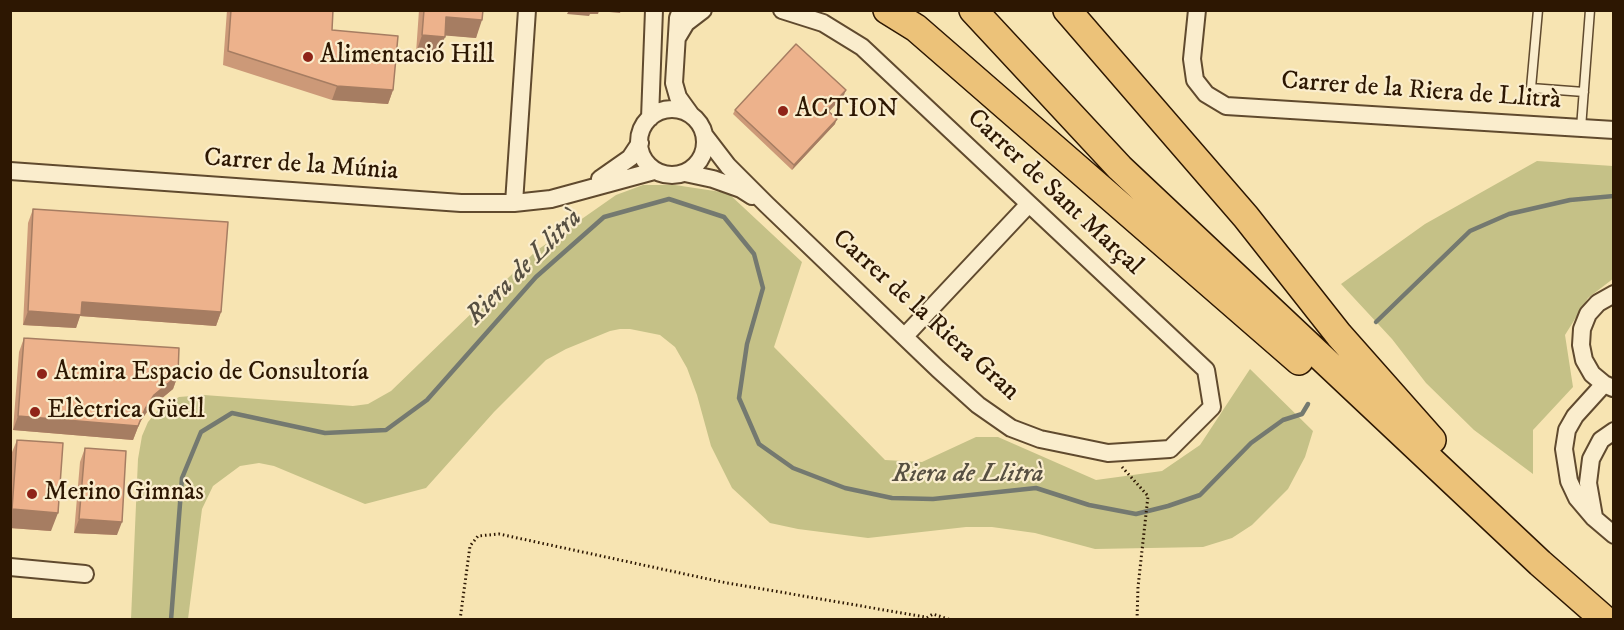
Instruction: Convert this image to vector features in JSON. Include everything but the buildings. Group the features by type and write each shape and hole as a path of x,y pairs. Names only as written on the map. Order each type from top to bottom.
{"highway":[{"path":"887,10 916,28 1297,359 1506,548 1540,563"},
{"path":"973,10 1120,168 1540,563 1605,620"},
{"path":"1066,10 1246,217 1338,335 1443,453 1523,526 1540,563"}],"street":[{"path":"514,203 527,10"},
{"path":"650,118 654,10"},
{"path":"681,10 678,18 674,83 678,97 700,123 705,136 705,150 700,162 692,170 679,176 654,171 644,161 640,150 640,135 644,124 665,110 678,110 691,115"},
{"path":"676,39 686,23 703,10"},
{"name":"Carrer de Sant Marçal","path":"783,10 823,23 862,47 1206,370 1212,407 1170,448"},
{"name":"Carrer de la Riera de Llitrà","path":"1197,10 1192,59 1195,80 1206,94 1226,105 1614,130"},
{"name":"Carrer de la Riera Gran","path":"705,136 728,166 904,336 978,405 1011,428 1040,439 1108,453 1170,448"},
{"name":"Carrer de la Múnia","path":"586,188 630,158 640,143"},
{"name":"Carrer de la Múnia","path":"10,171 453,202 514,203 551,199 654,171"},
{"name":"Carrer de la Riera Gran","path":"685,173 713,179 741,189 766,204"},
{"path":"904,336 1028,205"},
{"path":"1613,293 1598,303 1588,314 1582,329 1581,345 1584,360 1592,374 1609,386 1575,416 1567,430 1564,449 1569,481 1577,498 1594,518 1614,535"},
{"path":"1594,518 1588,483 1591,459 1601,440 1614,430"},
{"path":"10,567 85,574"}],"lane":[{"path":"1538,10 1531,88 1584,92"},
{"path":"1581,128 1590,10"}],"path":[{"path":"1108,453 1148,496 1138,587 1137,620"},
{"path":"460,620 470,546 478,536 499,534 722,582 924,618 933,614 951,620"}],"shaded area":[{"path":"1537,161 1613,166 1614,278 1588,298 1565,335 1573,387 1533,430 1533,474 1474,430 1426,383 1392,339 1341,284 1425,224"},
{"path":"643,185 675,185 728,193 802,262 774,347 885,460 922,462 976,437 998,437 1096,480 1162,471 1200,445 1250,369 1313,431 1305,457 1288,489 1252,525 1232,538 1203,547 1095,549 1035,533 992,527 966,527 868,538 798,529 770,523 732,488 711,446 697,395 687,368 675,347 660,335 620,329 566,349 546,360 494,412 426,488 365,504 274,466 259,463 240,466 213,486 202,509 188,619 131,619 138,459 142,436 148,422 159,409 179,397 204,395 353,406 368,404 391,391 536,251 616,195"}],"waterway":[{"name":"Riera de Llitrà","path":"1376,322 1470,231 1509,214 1570,200 1614,196"},
{"name":"Riera de Llitrà","path":"171,620 182,478 201,432 232,413 325,433 386,430 427,400 536,277 604,217 669,199 724,217 754,254 763,288 747,344 739,398 759,444 793,468 845,488 892,498 933,499 1036,488 1089,505 1136,514 1200,495 1251,443 1283,420 1302,414 1308,404"}],"place":[{"name":"Alimentació Hill","path":"308,57"},
{"name":"ACTION","path":"783,111"},
{"name":"Atmira Espacio de Consultoría","path":"42,374"},
{"name":"Elèctrica Güell","path":"35,412"},
{"name":"Merino Gimnàs","path":"32,494"}]}
